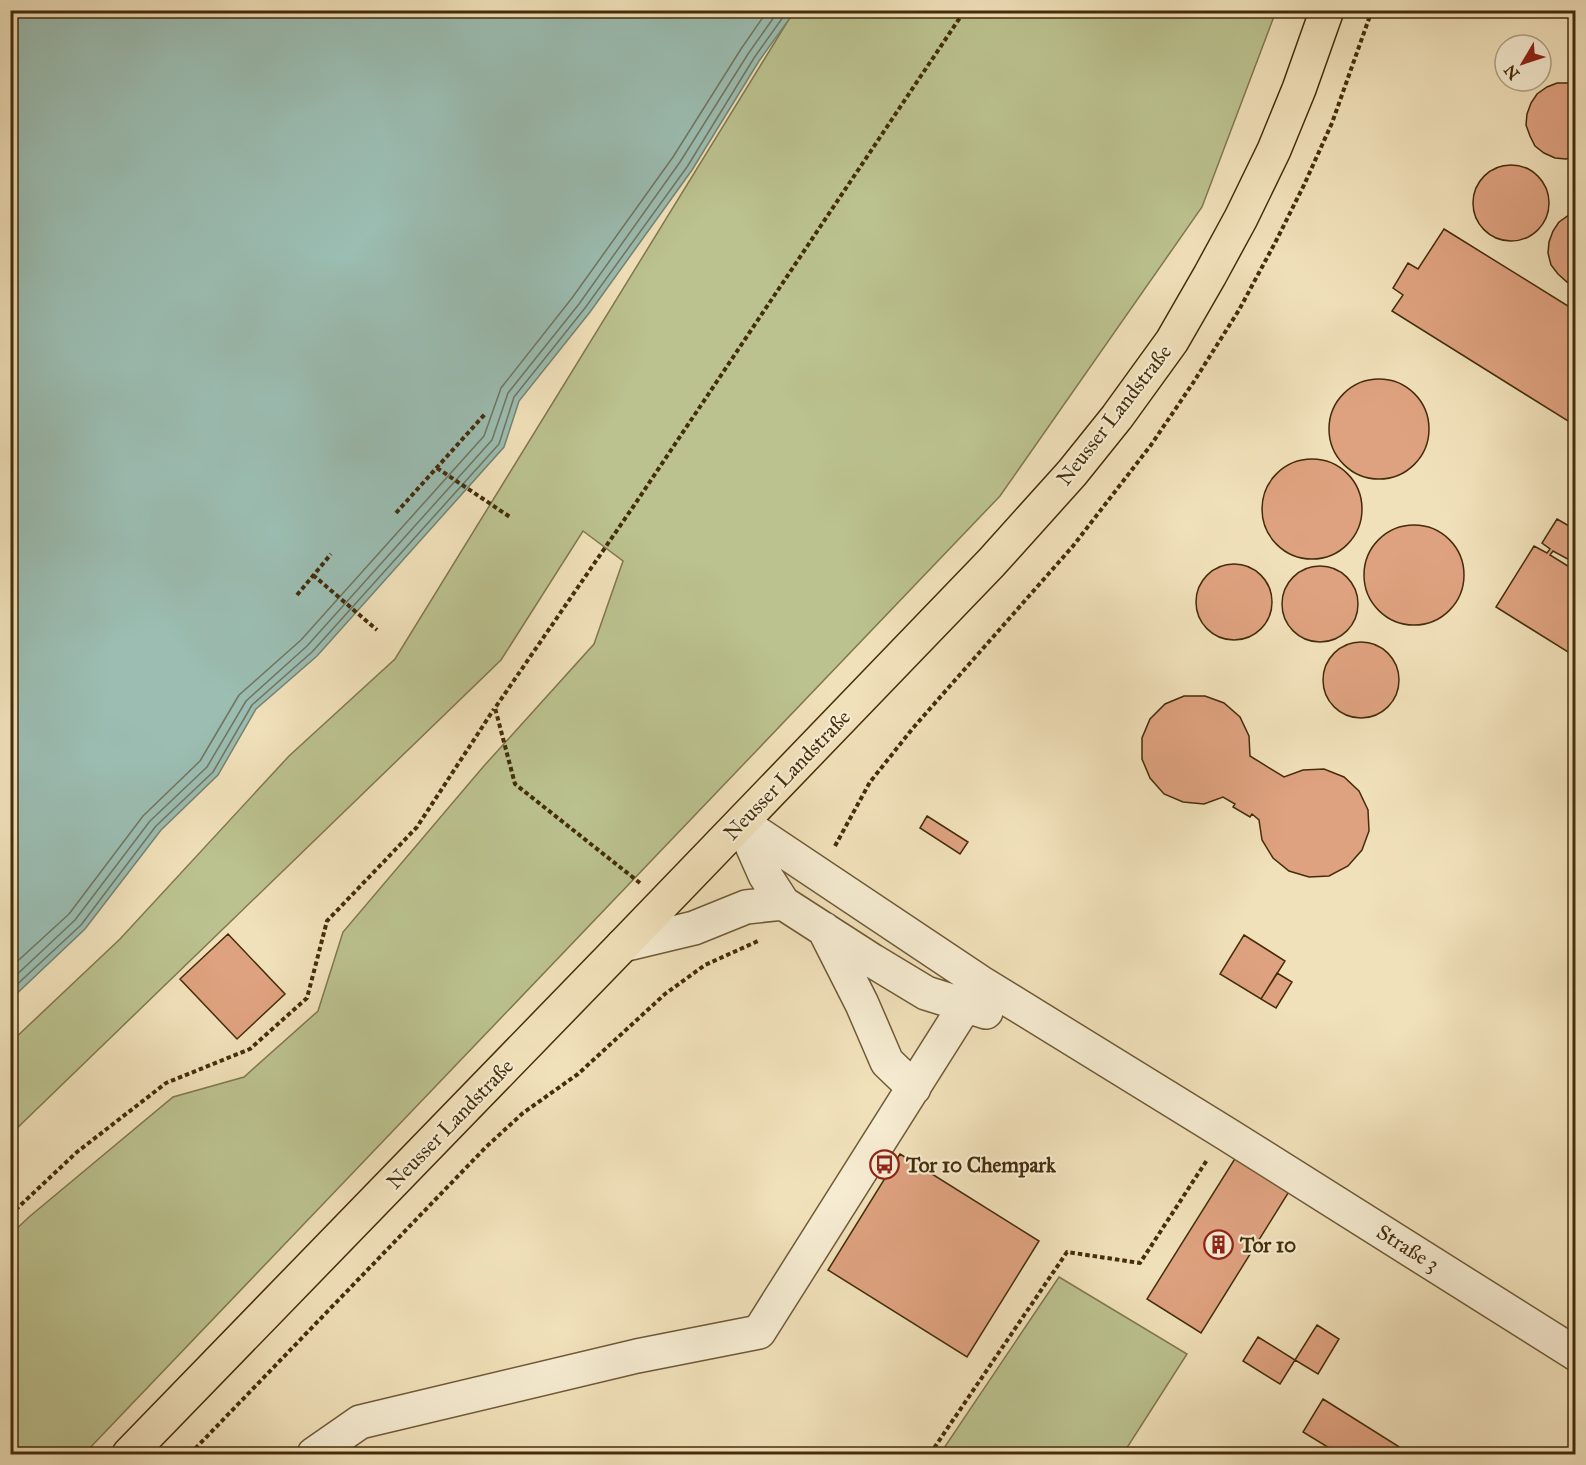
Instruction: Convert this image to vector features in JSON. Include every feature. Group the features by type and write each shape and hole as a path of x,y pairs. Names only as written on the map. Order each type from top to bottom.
{"main road":[{"name":"Neusser Landstraße","path":"129,1455 742,823 1072,473 1124,408 1172,341 1241,218 1274,150 1327,10"}],"lane":[{"path":"742,823 765,875 783,903 926,993 973,994"},
{"path":"742,823 973,994"},
{"path":"623,945 694,928 746,907 783,903"},
{"path":"823,929 862,1004 887,1062 914,1088"},
{"path":"314,1455 360,1422 637,1356 759,1332 973,994"},
{"name":"Straße 3","path":"973,994 1050,1026 1233,1138 1575,1354"}],"path":[{"path":"10,1215 77,1152 166,1083 250,1049 307,998 327,921 417,827 965,10"},
{"path":"396,513 485,414"},
{"path":"437,468 510,518"},
{"path":"297,595 331,554"},
{"path":"313,575 377,630"},
{"path":"495,708 515,784 663,902"},
{"path":"930,1455 1067,1252 1140,1263 1233,1138"}],"green space":[{"path":"794,11 1276,11 1202,207 1000,496 84,1454 11,1454 11,1234 173,1097 244,1077 318,1011 343,932 483,767 594,644 623,561 583,531 501,660 11,1134 11,1042 120,939 289,756 395,659"},
{"path":"1059,1277 1187,1354 1123,1454 940,1454"}],"water":[{"path":"11,10 795,11 759,61 692,170 590,312 519,401 504,447 317,656 256,709 218,775 161,830 85,929 11,999"}],"building":[{"path":"1576,84 1576,157 1555,158 1544,153 1535,146 1526,125 1527,114 1537,94 1553,93 1553,85"},
{"path":"1511,165 1526,168 1538,176 1546,188 1549,203 1546,218 1538,230 1526,238 1511,241 1496,238 1484,230 1476,218 1473,203 1476,188 1484,176 1496,168"},
{"path":"1576,213 1576,286 1558,274 1551,265 1548,253 1549,242 1559,222"},
{"path":"1444,229 1576,311 1576,426 1392,311 1403,295 1393,288 1408,263 1418,269"},
{"path":"1379,379 1398,383 1415,393 1425,410 1429,429 1425,448 1415,465 1398,475 1379,479 1360,475 1343,465 1333,448 1329,429 1333,410 1343,393 1360,383"},
{"path":"1312,459 1331,463 1348,473 1358,490 1362,509 1358,528 1348,545 1331,555 1312,559 1293,555 1276,545 1266,528 1262,509 1266,490 1276,473 1293,463"},
{"path":"1557,519 1576,530 1575,563 1553,551 1550,555 1576,571 1576,657 1496,607 1534,546 1547,553 1550,549 1542,543"},
{"path":"1414,525 1433,528 1450,539 1461,556 1464,575 1461,594 1450,611 1433,622 1414,625 1395,622 1378,611 1367,594 1364,575 1367,556 1378,539 1395,528"},
{"path":"1234,564 1249,567 1261,575 1269,587 1272,602 1269,617 1261,629 1249,637 1234,640 1219,637 1207,629 1199,617 1196,602 1199,587 1207,575 1219,567"},
{"path":"1320,566 1335,569 1347,577 1355,589 1358,604 1355,619 1347,631 1335,639 1320,642 1305,639 1293,631 1285,619 1282,604 1285,589 1293,577 1305,569"},
{"path":"1354,642 1368,642 1382,648 1393,659 1399,673 1396,695 1388,707 1368,718 1354,718 1340,712 1329,701 1323,687 1323,673 1329,659 1340,648"},
{"path":"1184,696 1205,696 1224,703 1240,717 1249,736 1250,756 1284,777 1303,770 1324,769 1344,777 1359,791 1368,810 1369,831 1362,850 1348,866 1329,876 1309,877 1289,871 1273,858 1262,840 1259,820 1252,814 1250,817 1233,807 1235,804 1223,797 1204,804 1183,802 1164,794 1150,778 1142,759 1142,738 1150,719 1165,704"},
{"path":"927,816 968,842 960,854 920,828"},
{"path":"228,934 285,994 237,1039 180,979"},
{"path":"1244,935 1285,961 1261,999 1220,974"},
{"path":"1277,973 1292,982 1276,1008 1261,999"},
{"path":"900,1154 1039,1241 967,1357 828,1270"},
{"name":"Tor 10","path":"1236,1157 1290,1190 1201,1333 1147,1299"},
{"path":"1317,1325 1339,1339 1318,1374 1295,1360"},
{"path":"1258,1337 1295,1360 1280,1384 1243,1361"},
{"path":"1323,1399 1401,1448 1397,1454 1339,1454 1303,1432"}],"place":[{"name":"Tor 10 Chempark","path":"885,1165"},
{"name":"Tor 10","path":"1219,1245"}]}
